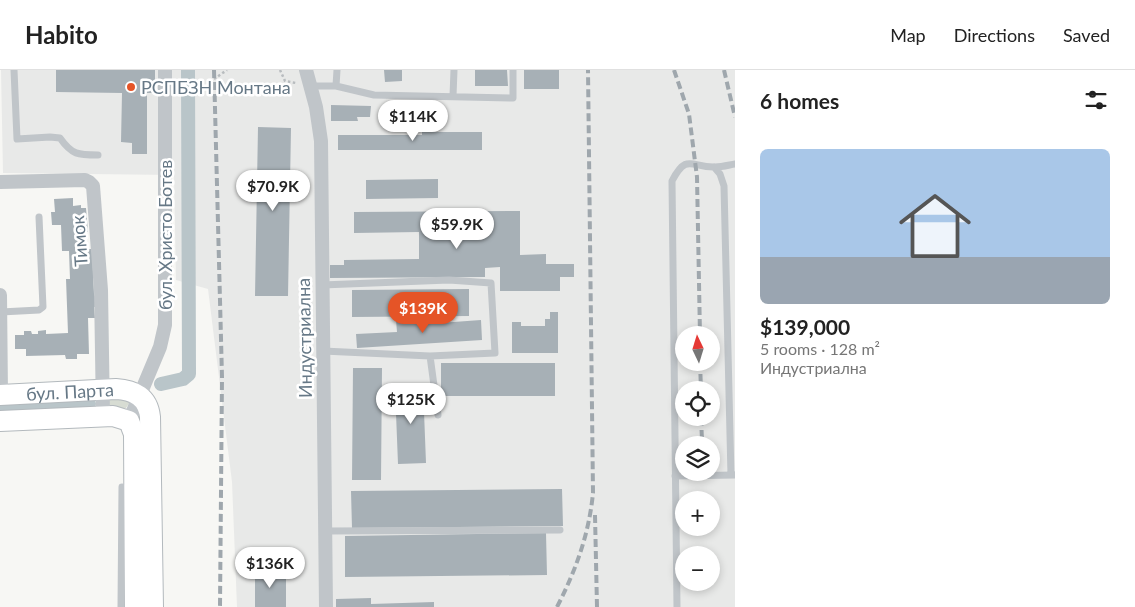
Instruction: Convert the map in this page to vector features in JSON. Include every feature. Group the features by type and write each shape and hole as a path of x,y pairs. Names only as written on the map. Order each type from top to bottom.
{"main road":[{"name":"бул. Парта","path":"1,395 124,389 139,395"},
{"path":"139,395 146,404 150,417 153,607"},
{"name":"бул. Парта","path":"0,421 103,416 122,417 129,421"},
{"path":"129,421 134,434 128,520 135,607"}],"street":[{"name":"бул. Христо Ботев","path":"129,421 160,347 165,325 166,70"},
{"name":"Индустриална","path":"306,70 316,107 320,141 326,607"},
{"name":"Тимок","path":"0,182 84,180 93,186 101,290 103,389"},
{"path":"0,295 1,395"},
{"path":"103,389 103,416"}],"lane":[{"path":"14,70 17,139 60,138 67,148 76,154 98,155"},
{"path":"336,70 336,86"},
{"path":"453,96 454,70"},
{"path":"311,86 336,86 374,95 513,98 513,70"},
{"path":"675,476 672,180 679,168 689,163 714,167 735,164"},
{"path":"714,167 720,174 724,186 733,475 720,475"},
{"path":"1,312 39,310 43,307 39,217"},
{"path":"322,285 449,280 490,283 495,353 430,356 322,350"},
{"path":"430,356 438,415"},
{"path":"675,481 677,607"},
{"path":"121,607 128,520 122,487"},
{"path":"326,531 560,530"}],"path":[{"path":"214,79 227,70"},
{"path":"280,70 284,80 311,86"}],"shaded area":[{"path":"1,70 735,70 735,607 237,607 232,482 208,289 176,280 174,175 3,173"},
{"path":"107,396 123,396 130,402 126,408 108,409"}],"building":[{"path":"56,70 155,70 155,93 147,93 147,154 132,154 132,143 121,142 122,93 56,92"},
{"path":"384,70 402,70 402,81 385,82"},
{"path":"475,70 507,70 508,86 475,86"},
{"path":"524,70 559,70 559,89 524,89"},
{"path":"331,105 371,106 370,117 357,117 358,121 331,121"},
{"path":"258,127 291,128 288,296 255,296"},
{"path":"422,132 482,132 482,150 338,150 338,135 422,135"},
{"path":"438,179 438,198 366,199 366,180"},
{"path":"73,198 73,206 81,205 81,208 86,208 88,232 83,232 84,249 92,249 94,294 99,307 94,307 95,318 88,318 89,354 77,354 77,359 66,359 65,355 26,356 26,349 15,349 15,335 24,335 24,331 38,334 38,331 46,330 46,334 68,333 66,279 70,279 69,251 62,251 61,225 52,225 51,212 55,212 54,199"},
{"path":"520,211 520,255 546,254 546,264 574,264 574,277 560,277 560,291 500,291 500,267 485,268 485,277 330,278 330,265 344,265 344,260 419,259 419,232 354,233 354,212"},
{"path":"469,289 469,316 352,317 352,290"},
{"path":"550,312 558,312 558,353 512,353 512,322 521,322 521,326 545,326 545,319 550,319"},
{"path":"426,318 426,324 481,320 482,340 357,348 356,334 397,332 396,320"},
{"path":"441,363 555,363 555,396 441,396"},
{"path":"353,368 382,368 381,480 352,480"},
{"path":"423,386 426,463 398,464 395,388"},
{"path":"562,489 563,526 352,528 351,491"},
{"path":"546,533 547,575 345,577 345,536"},
{"path":"255,571 286,571 286,607 255,607"},
{"path":"371,598 371,604 434,602 434,607 336,607 336,599"}],"waterway":[{"path":"161,384 183,379 189,374 188,70"},
{"path":"0,409 89,404"}],"railway":[{"path":"214,70 222,377 220,607"},
{"path":"557,607 581,552 593,493 588,70"},
{"path":"674,70 689,114 697,177 700,326"},
{"path":"724,70 735,117"},
{"path":"700,371 701,381"},
{"path":"701,426 702,436"},
{"path":"595,515 597,607"}],"place":[{"name":"РСПБЗН Монтана","path":"131,87"}]}
